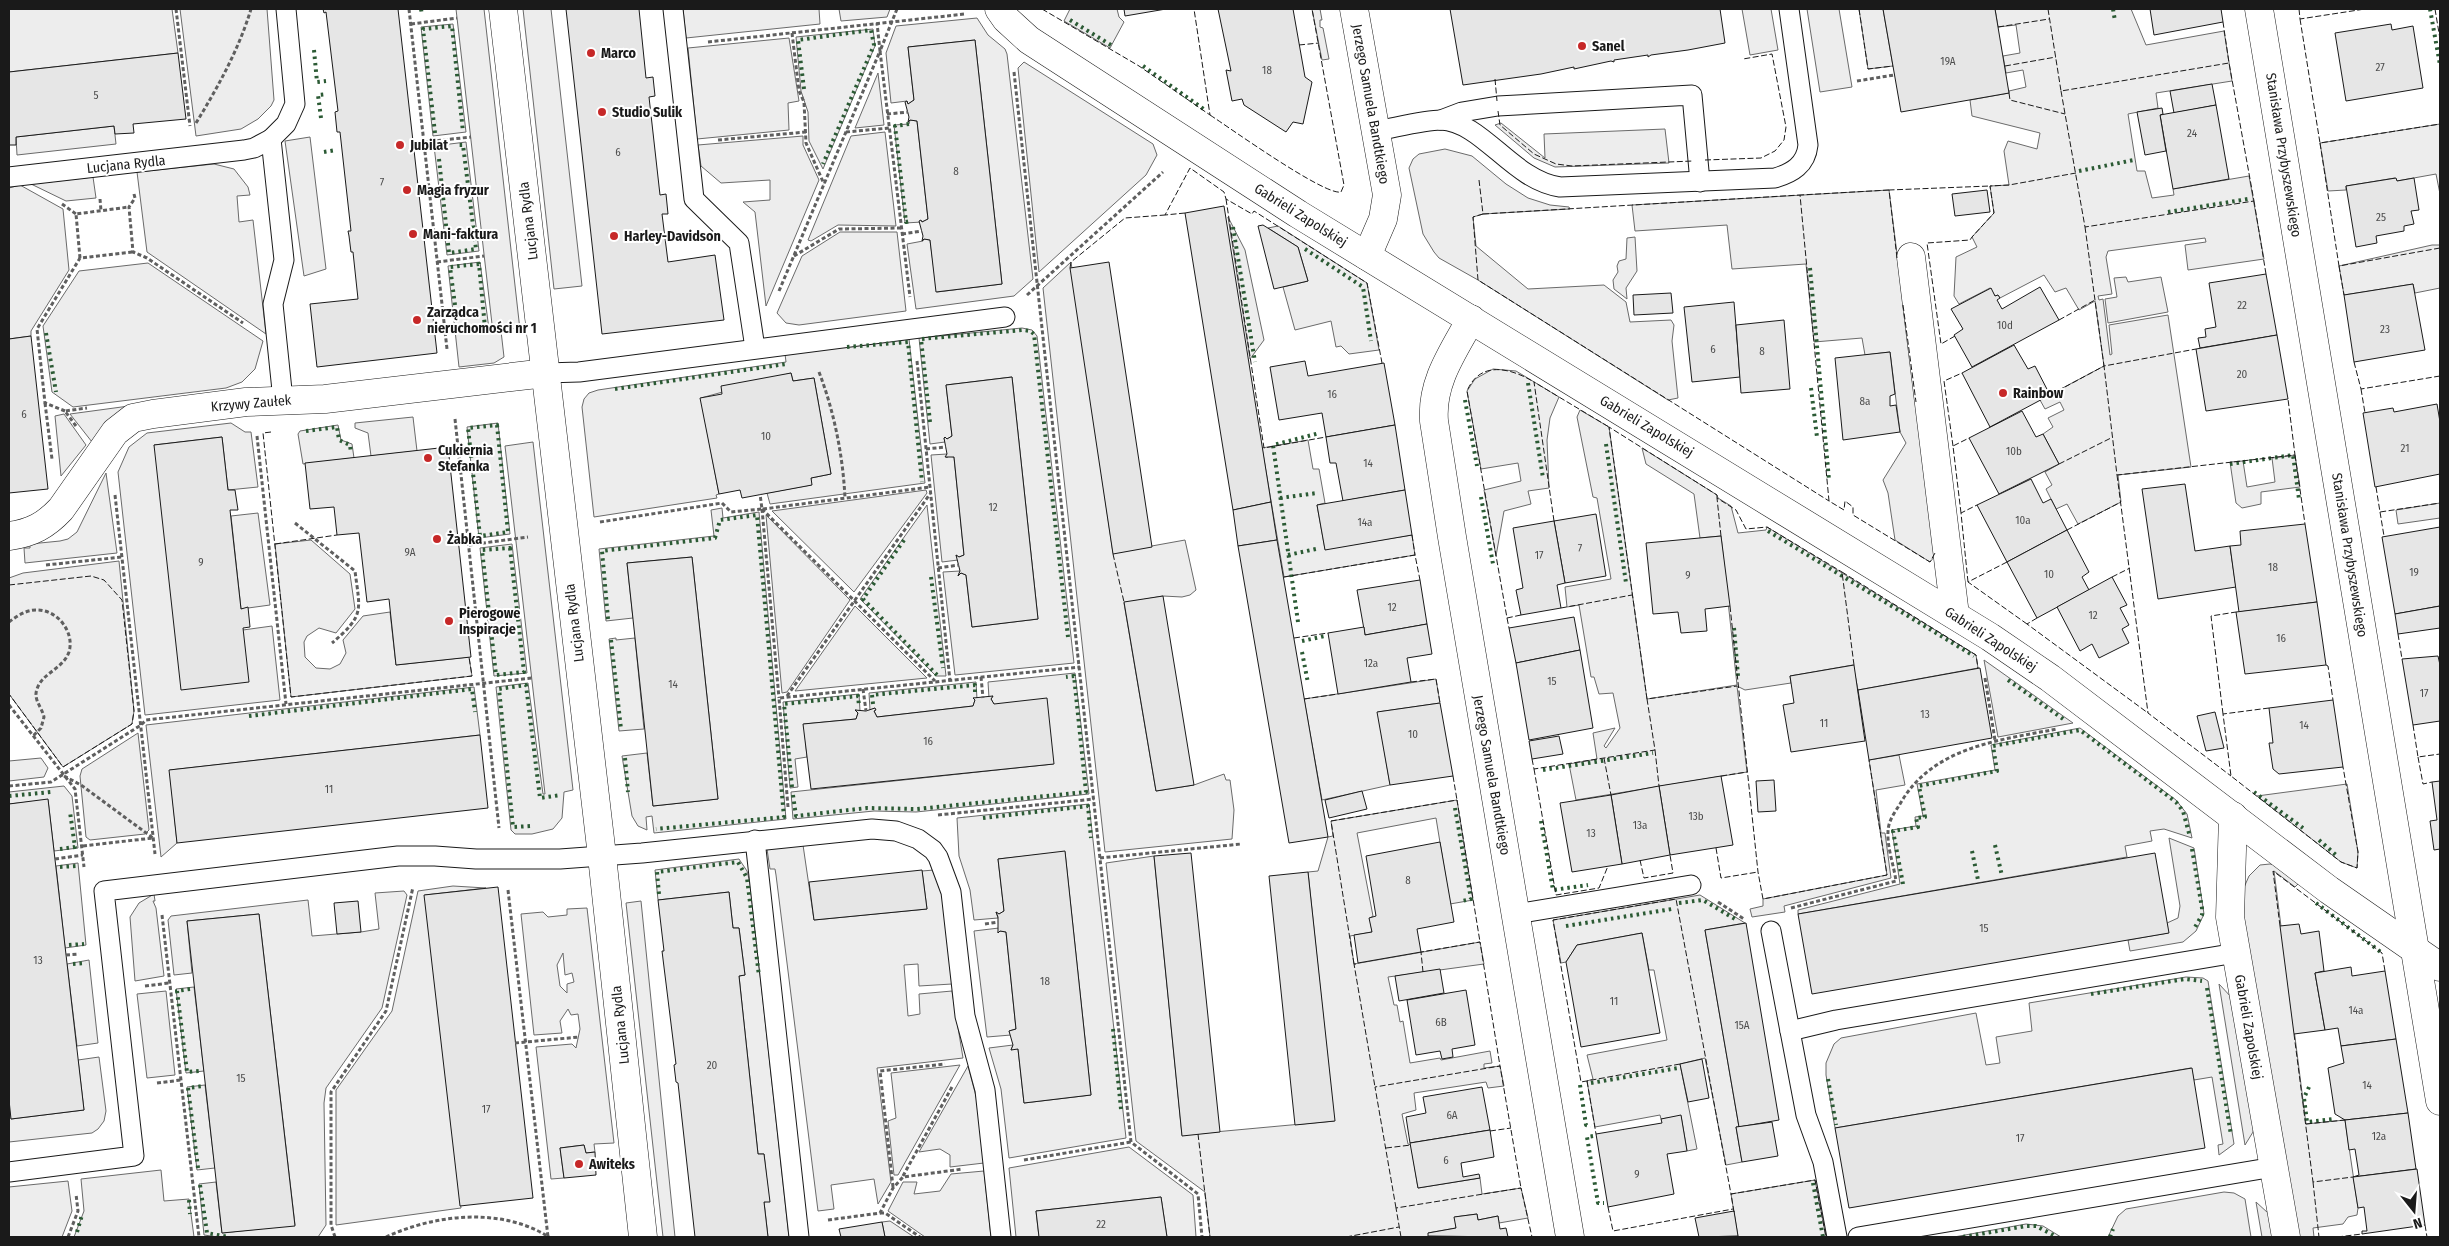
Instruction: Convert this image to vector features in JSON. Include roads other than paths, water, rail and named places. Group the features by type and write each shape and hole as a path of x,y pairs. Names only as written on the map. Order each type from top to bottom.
{"street":[{"name":"Lucjana Rydla","path":"503,9 602,856 643,1237"},
{"name":"Gabrieli Zapolskiej","path":"999,9 1022,34 1049,54 1368,256 1955,615 2050,678 2329,890 2440,967"},
{"name":"Jerzego Samuela Bandtkiego","path":"1354,9 1386,187 1383,219 1368,256"},
{"name":"Stanisława Przybyszewskiego","path":"2259,9 2440,1101"},
{"path":"1911,257 1955,615"},
{"name":"Jerzego Samuela Bandtkiego","path":"1471,319 1438,381 1433,407 1434,421 1570,1237"},
{"name":"Krzywy Zaułek","path":"9,536 32,532 51,520 62,509 115,432 133,418 246,402 325,399 546,373"},
{"name":"Gabrieli Zapolskiej","path":"2233,816 2230,907 2236,953 2286,1237"}],"lane":[{"name":"Lucjana Rydla","path":"9,177 244,150 254,148 271,138 286,124 295,104 286,9"},
{"path":"673,9 694,202 739,243 755,348"},
{"path":"1441,120 1470,131 1525,174 1550,185 1571,187 1700,182 1775,178 1789,174 1806,157 1808,145 1808,127 1789,9"},
{"path":"1376,131 1441,120 1462,112 1498,106 1692,95 1700,182"},
{"path":"271,138 284,260 273,304 283,400"},
{"path":"546,373 579,372 1004,317"},
{"path":"9,1172 134,1156 104,891 420,855 503,860 602,856 884,829 918,839 933,850 943,866 951,892 970,1057 985,1090 1001,1237"},
{"path":"755,840 799,1231"},
{"path":"1515,914 1691,884"},
{"path":"1771,931 1806,1115 1823,1162 1837,1237"},
{"path":"1790,1031 1846,1019 2236,953"},
{"path":"1858,1237 2274,1167"}],"place":[{"name":"Sanel","path":"1582,46"},
{"name":"Marco","path":"591,53"},
{"name":"Studio Sulik","path":"602,112"},
{"name":"Jubilat","path":"400,145"},
{"name":"Magia fryzur","path":"407,190"},
{"name":"Mani-faktura","path":"413,234"},
{"name":"Harley-Davidson","path":"614,236"},
{"name":"Zarządca nieruchomości nr 1","path":"417,320"},
{"name":"Rainbow","path":"2003,393"},
{"name":"Cukiernia Stefanka","path":"428,458"},
{"name":"Żabka","path":"437,539"},
{"name":"Pierogowe Inspiracje","path":"449,621"},
{"name":"Awiteks","path":"579,1164"}]}
